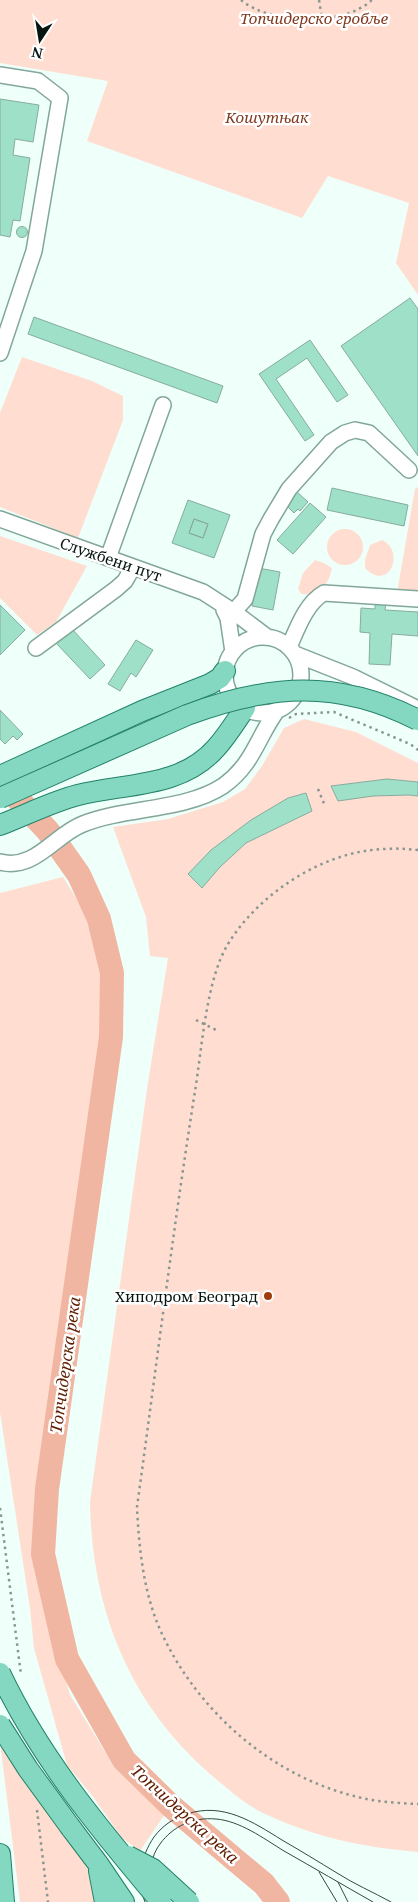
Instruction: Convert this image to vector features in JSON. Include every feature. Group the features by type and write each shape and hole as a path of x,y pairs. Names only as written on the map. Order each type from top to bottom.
{"main road":[{"path":"0,776 142,711 210,684 220,678 226,671"},
{"path":"0,798 187,715 216,704 260,693 281,690 340,693 375,701 418,720"},
{"path":"0,825 52,803 79,795 162,781 182,774 205,759 251,710"},
{"path":"0,1673 37,1740 72,1791 162,1902"},
{"path":"0,1725 28,1769 99,1864 124,1902"},
{"path":"118,1850 153,1869 189,1902"},
{"path":"0,1854 4,1902"},
{"path":"99,1864 105,1902"}],"street":[{"path":"0,75 38,81 60,98 34,251 0,353"},
{"path":"108,558 162,405"},
{"path":"233,652 231,615 244,600 262,534 289,489 331,442 355,430 369,433 409,470"},
{"name":"Службени пут","path":"0,519 203,592 220,603 231,615 267,637"},
{"path":"36,648 116,589 125,581 133,567"},
{"path":"297,692 301,673 292,650 310,606 317,597 324,593 418,599"},
{"path":"369,685 325,679 297,692 289,702 278,709 264,712 251,710 236,701 229,690 226,671 228,661 233,652 248,640 267,637 276,639 292,650 369,685 418,709"},
{"path":"0,862 12,865 20,864 39,854 67,832 97,818 173,803 212,791 226,783 241,770 254,754 265,729 278,709"},
{"path":"251,710 259,742"}],"path":[{"path":"241,0 271,14 301,20 338,16 366,6 372,0"},
{"path":"319,0 322,18"},
{"path":"318,789 325,806"},
{"path":"418,850 385,848 352,854 306,871 268,896 245,919 227,945 216,969 205,1025 189,1130 137,1507 142,1563 150,1599 162,1635 179,1666 201,1696 225,1722 253,1747 282,1767 298,1774 354,1796 391,1803 418,1804"},
{"path":"196,1020 218,1031"}],"green space":[{"name":"Кошутњак","path":"0,0 418,0 418,295 396,263 409,203 328,176 302,218 87,141 108,81 0,63"},
{"path":"22,357 92,381 123,396 123,420 78,538 0,507 0,413"},
{"path":"418,487 418,593 397,593 415,489"},
{"path":"345,529 352,530 358,534 362,540 362,554 358,560 352,564 345,565 338,564 332,560 328,554 327,547 328,540 332,534 338,530"},
{"path":"0,536 87,566 56,622 37,635 0,598"},
{"path":"382,540 389,545 393,553 393,560 392,568 381,576 365,568 365,560 370,545"},
{"path":"315,560 332,568 329,578 318,591 303,594 298,589 303,573"},
{"name":"Хиподром Београд","path":"304,719 356,732 418,763 418,1852 338,1840 280,1821 254,1808 210,1774 181,1746 157,1716 137,1685 120,1651 107,1616 98,1580 92,1541 90,1502 147,1089 168,958 150,956 146,917 113,827 168,819 223,802 245,789 262,766 284,728"},
{"path":"63,877 105,945 98,1084 67,1288 36,1530 38,1554 48,1608 70,1695 104,1750 129,1781 165,1814 140,1851 122,1838 94,1798 67,1765 34,1648 30,1608 0,1412 0,893"},
{"path":"0,1742 92,1868 99,1902 20,1902"}],"building":[{"path":"0,99 39,105 33,142 15,139 13,155 30,158 20,221 13,220 10,237 0,235"},
{"path":"22,226 28,232 22,238 16,232"},
{"path":"410,298 418,309 418,456 341,346"},
{"path":"34,317 223,386 217,403 28,334"},
{"path":"310,340 348,395 337,402 307,358 276,379 314,435 305,441 259,374"},
{"path":"332,488 408,505 404,526 327,510"},
{"path":"297,492 308,502 300,511 298,509 294,513 286,505"},
{"path":"188,500 230,515 214,558 172,543","holes":["194,519 208,524 203,538 189,533"]},
{"path":"310,503 326,517 293,554 277,540"},
{"path":"194,519 208,524 203,538 189,533"},
{"path":"258,568 280,572 273,610 252,606"},
{"path":"375,602 386,602 385,610 418,612 418,636 392,634 390,665 369,664 370,633 360,632 361,608 375,609"},
{"path":"0,605 25,630 0,655"},
{"path":"72,629 105,665 90,679 56,643"},
{"path":"136,640 153,650 136,677 131,673 120,691 108,684"},
{"path":"0,710 23,734 17,740 13,736 5,744 0,739"},
{"path":"387,779 418,782 418,796 373,796 338,801 331,786"},
{"path":"306,793 312,811 246,843 220,867 202,888 188,874 211,850 251,820 288,798"}],"waterway":[{"name":"Топчидерска река","path":"0,780 48,831 79,875 99,919 112,973 111,1037 47,1489 43,1554 67,1659 124,1760 171,1806 264,1884 278,1902"}],"tram line":[{"path":"145,1902 142,1894 141,1868 146,1852 154,1837 165,1826 178,1818 200,1811 213,1810 225,1812 249,1821 343,1877 391,1902"},
{"path":"156,1902 150,1880 151,1865 156,1850 165,1838 177,1828 192,1821 208,1819 225,1820 251,1831 373,1902"},
{"path":"319,1872 337,1902"},
{"path":"338,1882 348,1902"}],"place":[{"name":"Хиподром Београд","path":"268,1296"}],"park label":[{"name":"Топчидерско гробље","path":"314,18"}]}
